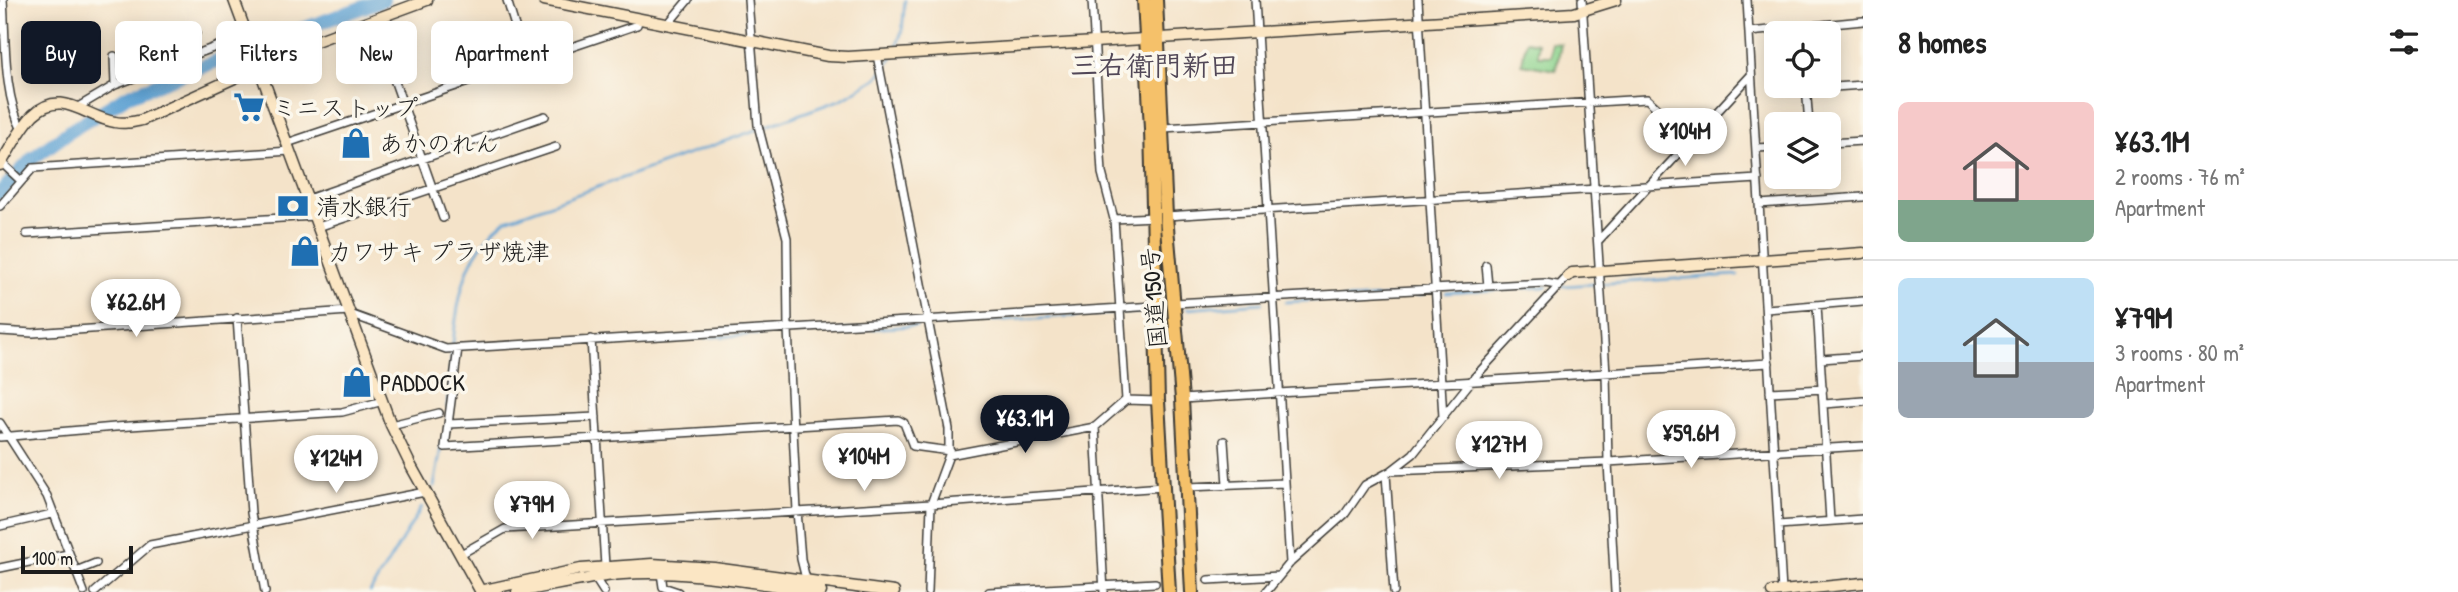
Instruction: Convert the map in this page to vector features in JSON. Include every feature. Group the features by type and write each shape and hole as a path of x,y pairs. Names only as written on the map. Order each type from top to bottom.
{"highway":[{"name":"国道150号","path":"1144,0 1152,37 1163,128 1155,306 1169,592"},
{"name":"国道150号","path":"1156,0 1152,37 1160,216 1175,303 1192,592"}],"street":[{"path":"4,0 3,45 13,113 22,130"},
{"path":"234,0 242,21"},
{"path":"322,39 427,0"},
{"path":"507,0 513,21"},
{"path":"544,0 828,56 1420,22 1616,0"},
{"path":"668,24 688,0"},
{"path":"748,0 758,128 787,238 788,329 797,511 800,559 808,587"},
{"path":"1092,0 1102,173 1114,219 1125,400"},
{"path":"1255,0 1290,563"},
{"path":"1418,0 1443,417"},
{"path":"1747,0 1778,525 1777,591 1863,583"},
{"path":"1583,5 1606,373 1615,592"},
{"path":"573,46 637,25 639,19"},
{"path":"373,20 443,218"},
{"path":"1841,24 1863,21"},
{"path":"1749,32 1764,31"},
{"path":"877,55 949,429 949,453 931,504 928,592"},
{"path":"78,107 115,85 114,56"},
{"path":"1598,241 1751,75"},
{"path":"19,179 3,166 30,118 48,105 69,104 100,118 129,123 142,120 216,83"},
{"path":"265,84 391,425 461,554 478,592 581,569 684,565 808,587 821,592"},
{"path":"0,206 33,168 288,147 461,84"},
{"path":"1841,86 1863,85"},
{"path":"0,92 10,91"},
{"path":"1163,128 1647,99 1692,140"},
{"path":"308,199 545,116"},
{"path":"1841,143 1863,141"},
{"path":"318,227 556,147"},
{"path":"1756,148 1764,148"},
{"path":"1114,219 1758,179"},
{"path":"1759,204 1863,197"},
{"path":"27,234 314,216"},
{"path":"1266,592 1290,563 1333,526 1365,485 1389,473 1413,454 1472,380 1557,285 1573,273 1600,280 1762,259 1863,253"},
{"path":"1486,265 1488,286"},
{"path":"1175,303 1545,283 1557,285"},
{"path":"1766,309 1863,302"},
{"path":"1818,305 1830,522"},
{"path":"0,331 33,332 350,313 455,349 591,339 1120,311 1155,306"},
{"path":"237,318 252,526 265,592"},
{"path":"591,339 606,566"},
{"path":"455,349 445,447 898,420 904,424 913,446 949,453 1095,427 1125,400 1158,401"},
{"path":"1821,359 1863,356"},
{"path":"1182,399 1769,363"},
{"path":"1770,392 1823,389"},
{"path":"4,437 342,412 383,401"},
{"path":"1824,404 1863,401"},
{"path":"391,425 439,413"},
{"path":"448,424 596,417"},
{"path":"0,424 4,437 47,496 84,592"},
{"path":"1095,427 1104,589"},
{"path":"1224,441 1227,485"},
{"path":"1389,473 1863,446"},
{"path":"1389,473 1394,592"},
{"path":"1187,486 1284,483"},
{"path":"461,554 505,529 931,504 1163,487"},
{"path":"95,592 150,545 425,492"},
{"path":"0,526 52,514"},
{"path":"1778,525 1863,519"},
{"path":"0,568 68,554"},
{"path":"76,571 96,563"},
{"path":"662,573 663,587 678,592"},
{"path":"517,592 622,574 662,573 894,592"},
{"path":"1208,580 1279,576"},
{"path":"595,578 604,592"},
{"path":"989,592 1104,589 1155,583"}],"green space":[{"path":"1526,41 1538,43 1538,56 1551,56 1551,43 1561,44 1556,70 1522,64"}],"waterway":[{"path":"0,193 33,158 70,131 127,96 383,0"},
{"path":"895,51 902,31 905,0"},
{"path":"447,407 454,330 467,272 484,242 506,220 842,99 877,78 892,57"},
{"path":"1562,286 1738,275"},
{"path":"1446,293 1547,287"},
{"path":"1285,302 1423,295"},
{"path":"1187,309 1262,303"},
{"path":"939,324 1142,312"},
{"path":"794,333 917,326"},
{"path":"595,344 781,333"},
{"path":"434,487 442,442"},
{"path":"370,592 422,507"}],"place":[{"name":"ミニストップ","path":"249,107"},
{"name":"あかのれん","path":"356,143"},
{"name":"清水銀行","path":"293,206"},
{"name":"カワサキ プラザ焼津","path":"305,251"},
{"name":"PADDOCK","path":"357,382"}],"district":[{"name":"三右衛門新田","path":"1154,65"}]}
